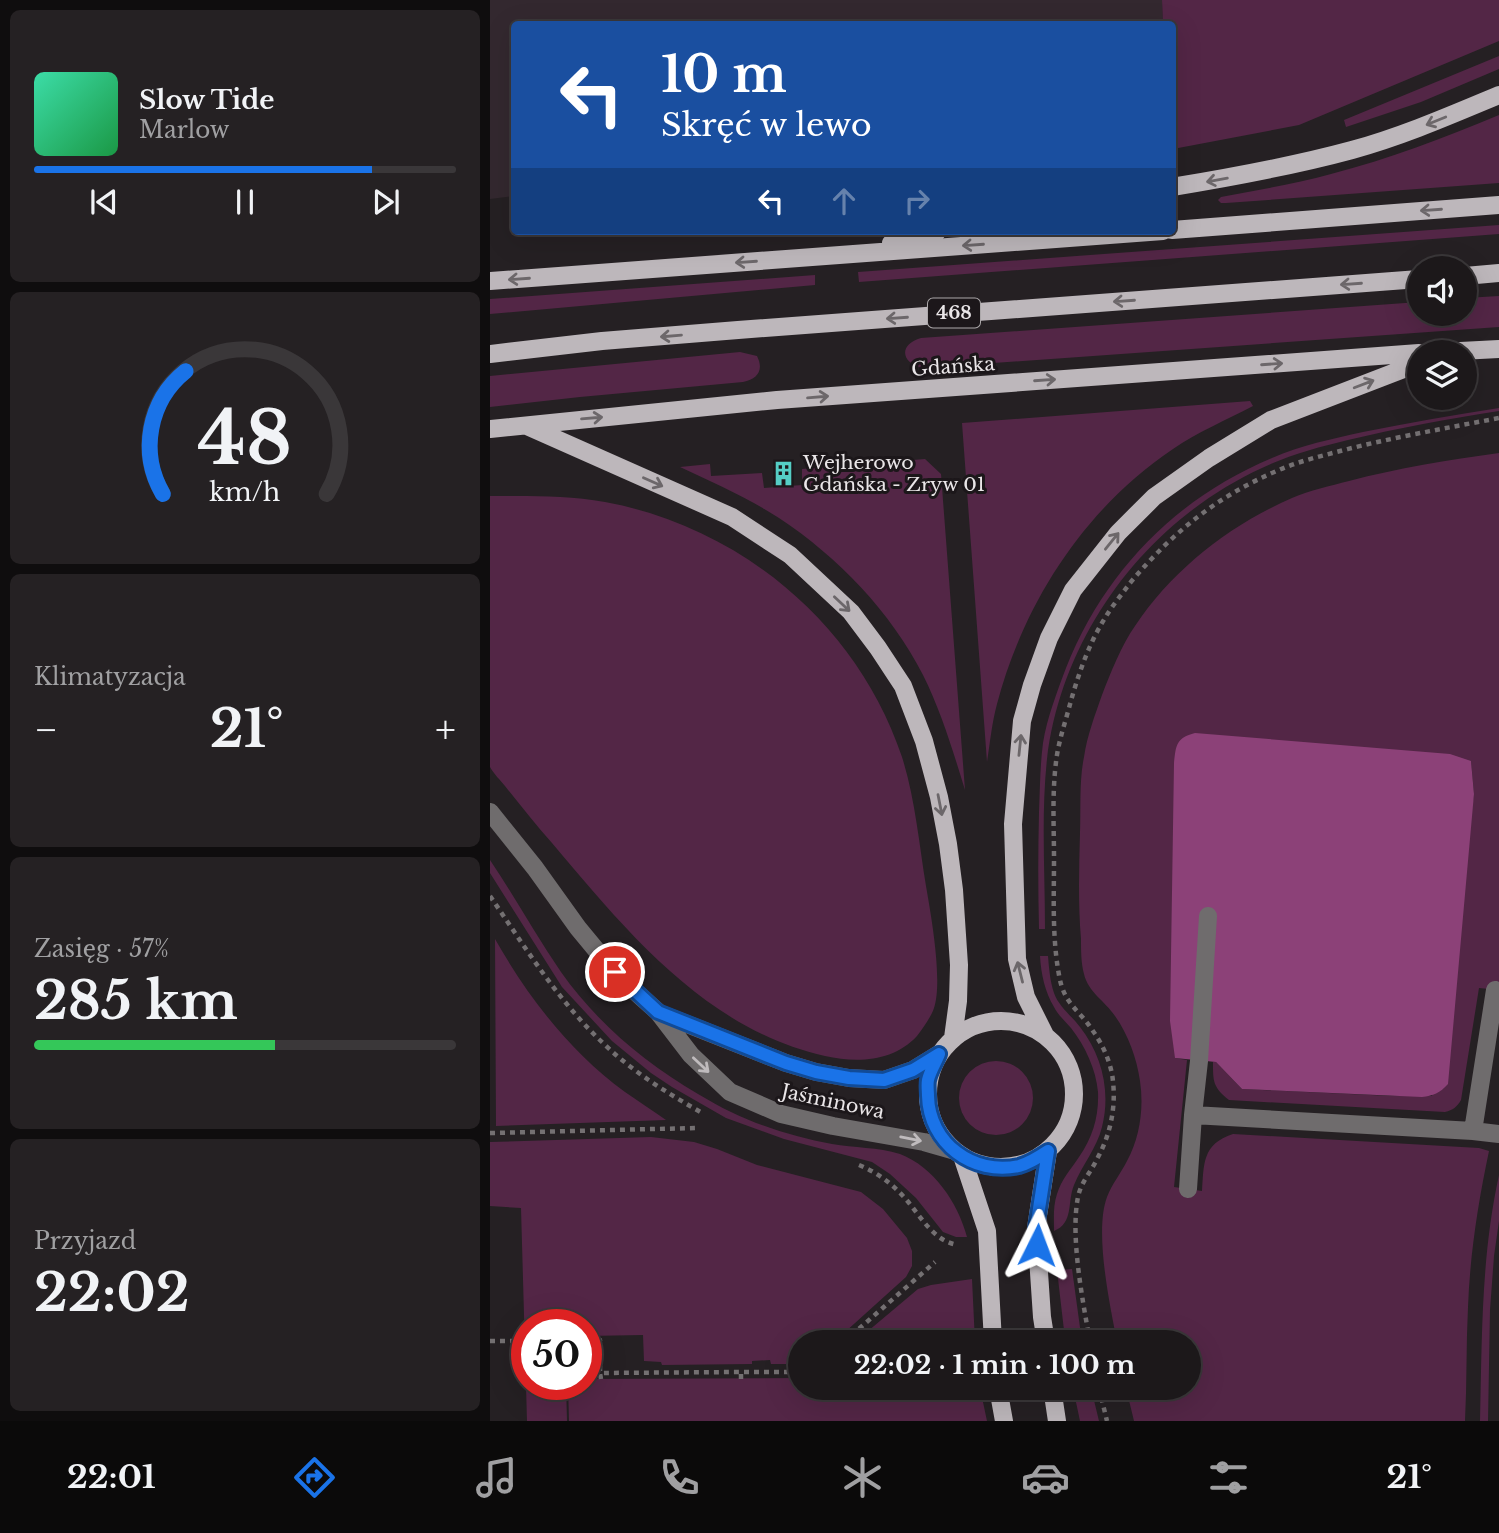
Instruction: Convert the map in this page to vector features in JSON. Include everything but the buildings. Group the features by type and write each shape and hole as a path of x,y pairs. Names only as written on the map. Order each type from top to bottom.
{"main road":[{"path":"1176,186 1281,168 1354,149 1426,125 1499,95"},
{"path":"1176,230 1499,205"},
{"path":"838,255 921,235"},
{"path":"490,281 1109,235"},
{"path":"1477,275 1499,273"},
{"name":"468","path":"490,354 738,330 1407,280"},
{"path":"1477,350 1499,349"},
{"name":"Gdańska","path":"490,429 897,391 1407,354"},
{"path":"1045,1035 1026,997 1017,959 1013,824 1022,721 1049,638 1073,590 1118,533 1154,498 1209,458 1271,420 1407,368"},
{"path":"524,424 732,517 790,555 851,612 878,648 903,686 924,741 939,797 954,890 959,965 953,1038"},
{"path":"990,1021 1028,1025 1045,1035 1058,1046 1073,1076 1074,1109 1069,1125 1060,1139 1048,1151 1019,1166 995,1168 972,1162 957,1153 937,1131 929,1109 928,1080 939,1054 953,1038 972,1026 990,1021"},
{"path":"1044,1330 1036,1228 1048,1151"},
{"path":"957,1153 987,1231 992,1330"},
{"path":"1000,1400 1004,1421"},
{"path":"1054,1400 1057,1421"}],"street":[{"name":"Jaśminowa","path":"490,812 601,957 658,1012 691,1055 730,1092 781,1114 914,1140 957,1153"},
{"path":"1188,1189 1208,916"},
{"path":"1473,1131 1495,990"},
{"name":"Jaśminowa","path":"658,1012 786,1063 849,1078 884,1080 913,1070 939,1054"},
{"path":"1193,1115 1473,1131 1499,1135"}],"path":[{"path":"1088,1330 1078,1261 1078,1199 1081,1187 1108,1135 1113,1081 1108,1060 1094,1031 1065,998 1056,956 1054,928 1056,761 1074,690 1087,653 1104,618 1148,562 1177,533 1210,507 1243,487 1282,469 1323,456 1386,440 1499,418"},
{"path":"490,1133 696,1128"},
{"path":"858,1330 935,1262"},
{"path":"490,1341 511,1340"},
{"path":"602,1376 631,1372 788,1372"},
{"path":"631,1372 631,1379"},
{"path":"741,1372 741,1379"},
{"path":"1102,1400 1107,1421"}],"shaded area":[{"path":"490,0 1162,0 1163,21 511,21 511,196 490,199"},
{"path":"1162,0 1499,0 1499,41 1299,125 1176,148 1176,21 1163,21"},
{"path":"1499,56 1499,69 1421,102 1346,127 1344,120"},
{"path":"1499,115 1499,183 1226,203 1218,200 1221,197 1304,181 1374,162"},
{"path":"1499,225 1499,234 859,282 858,272 899,269"},
{"path":"815,275 815,285 490,314 490,299"},
{"path":"1499,296 1499,327 923,368 910,362 905,353 909,345 921,338 1407,303 1407,326 1477,326 1477,297"},
{"path":"740,352 757,356 760,366 756,376 743,382 490,407 490,376"},
{"path":"1250,401 1253,406 1183,443 1141,473 1112,499 1062,560 1041,594 1009,666 995,711 987,762 962,423"},
{"path":"1499,408 1499,411 1348,440 1272,463 1221,490 1182,518 1148,550 1117,586 1092,625 1071,668 1056,712 1045,780 1045,929 1039,929 1041,760 1050,715 1066,668 1082,633 1101,600 1147,542 1205,494 1283,453 1363,432"},
{"path":"1499,453 1499,990 1479,988 1461,1100 1454,1108 1445,1112 1229,1100 1215,1084 1213,1062 1242,1089 1432,1096 1474,794 1471,761 1175,1058 1187,1060 1174,1187 1202,1191 1205,1164 1210,1149 1215,1143 1233,1134 1479,1148 1489,1151 1471,1268 1465,1421 1134,1421 1129,1400 1201,1400 1201,1330 1115,1330 1104,1269 1103,1212 1109,1192 1135,1142 1140,1122 1141,1091 1139,1073 1128,1039 1115,1016 1089,986 1084,974 1079,886 1081,775 1087,741 1102,695 1125,641 1150,605 1204,551 1247,521 1292,498 1367,476"},
{"path":"925,459 941,474 965,790 941,717 923,675 879,608 842,568 801,533 743,497 680,467 710,464 711,476 762,473 764,488 802,485 802,469"},
{"path":"490,496 562,497 605,502 655,515 703,534 747,559 788,589 825,625 856,665 882,709 902,757 913,804 933,930 937,965 934,1008 922,1030 907,1045 886,1056 862,1060 825,1056 782,1043 743,1024 707,1001 640,943 493,772 490,767"},
{"path":"1195,733 1450,754 1471,761 1474,794 1448,1084 1439,1092 1422,1097 1242,1089 1216,1062 1175,1058 1170,1021 1174,763 1178,743 1184,737"},
{"path":"490,860 575,991 606,1025 641,1055 698,1094 755,1122 806,1139 892,1152 912,1160 934,1177 951,1199 967,1237 956,1237 943,1232 916,1198 890,1174 872,1162 784,1139 726,1118 651,1073 612,1041 562,987 490,873"},
{"path":"495,939 536,1002 568,1041 605,1076 666,1120 496,1126"},
{"path":"1040,956 1048,956 1056,998 1088,1038 1099,1062 1105,1087 1105,1114 1100,1135 1074,1185 1065,1223 1054,1231 1057,1194 1091,1134 1096,1118 1098,1092 1092,1066 1081,1042 1048,995"},
{"path":"996,1061 1010,1064 1022,1072 1030,1084 1033,1098 1030,1112 1022,1124 1010,1132 996,1135 982,1132 970,1124 962,1112 959,1098 962,1084 970,1072 982,1064"},
{"path":"651,1137 694,1142 757,1165 861,1192 883,1209 907,1238 912,1251 912,1266 906,1277 847,1330 788,1330 788,1364 771,1364 770,1360 752,1361 752,1364 662,1365 661,1362 644,1361 643,1335 602,1336 602,1309 524,1309 521,1208 490,1206 490,1142"},
{"path":"1499,1175 1499,1221 1490,1310 1488,1421 1480,1421 1486,1267"},
{"path":"1072,1269 1080,1330 1064,1330 1057,1270"},
{"path":"972,1279 974,1330 869,1330 918,1289"},
{"path":"788,1378 788,1400 983,1400 987,1421 569,1421 568,1400 602,1400 602,1379"},
{"path":"526,1400 566,1400 567,1421 527,1421"},
{"path":"1076,1400 1094,1400 1099,1421 1080,1421"}],"place":[{"name":"Wejherowo Gdańska - Zryw 01","path":"783,473"}],"route":[{"path":"615,972 658,1012 786,1063 816,1072 849,1078 884,1080 913,1070 939,1054 928,1080 929,1109 937,1131 952,1150 972,1162 995,1168 1019,1166 1048,1151 1036,1228 1037,1245"}]}
